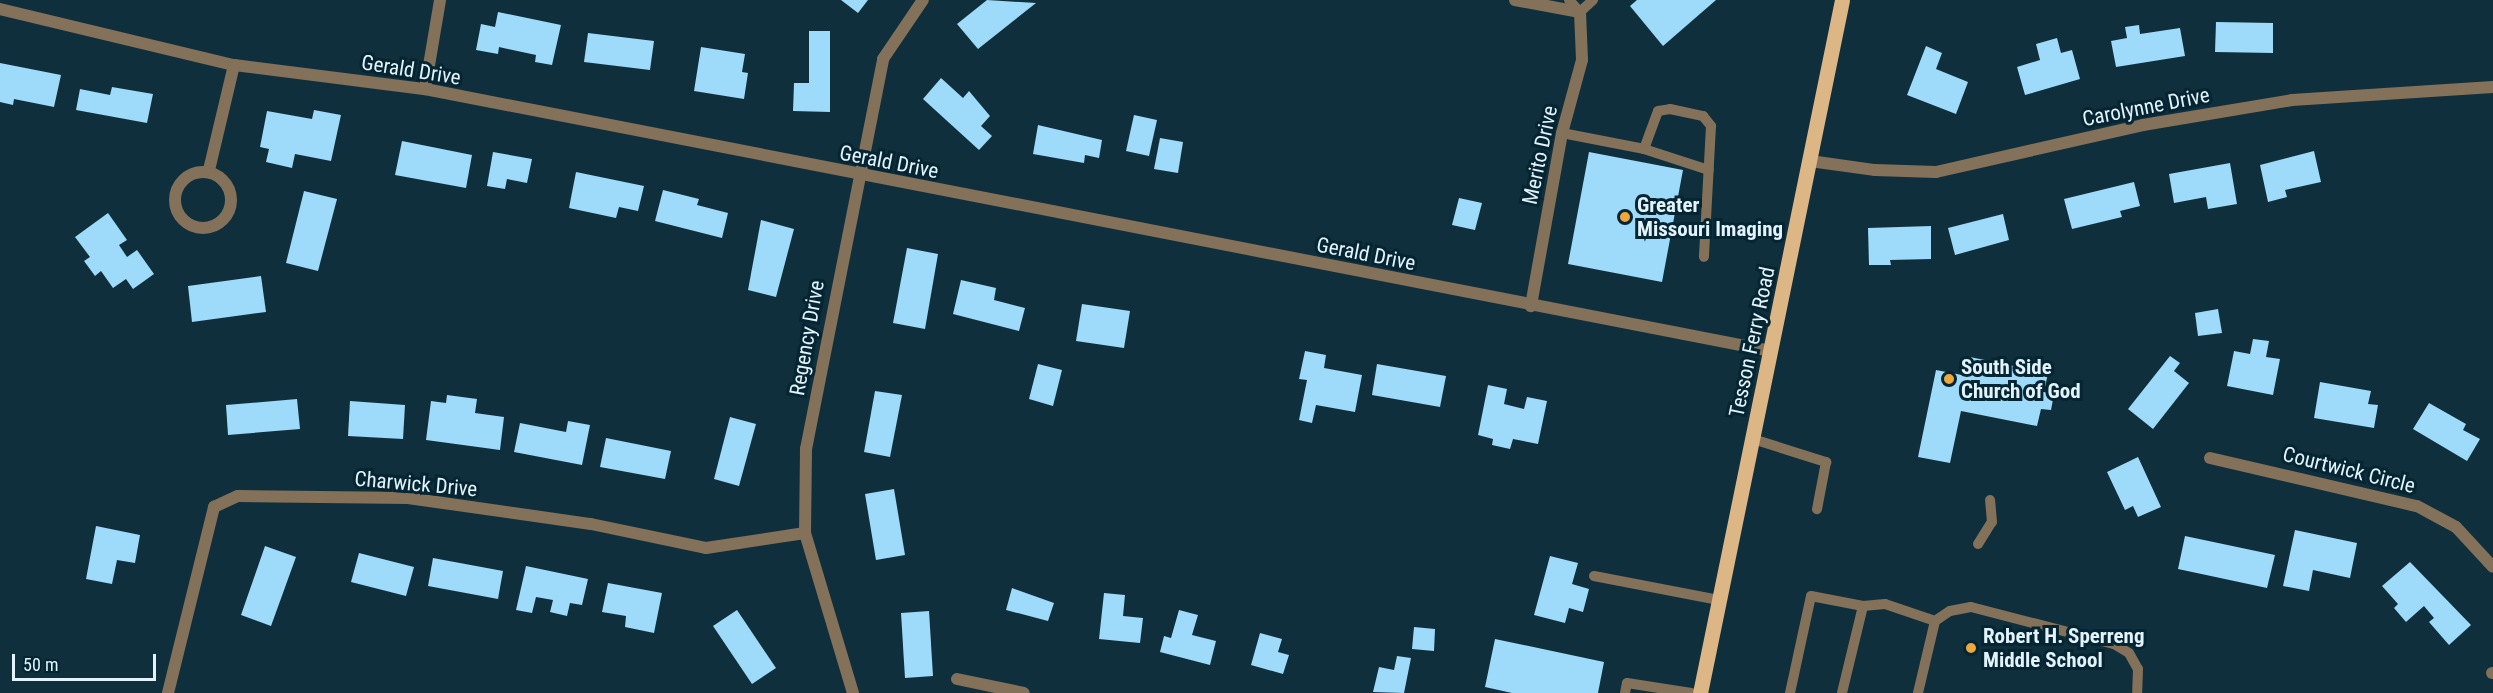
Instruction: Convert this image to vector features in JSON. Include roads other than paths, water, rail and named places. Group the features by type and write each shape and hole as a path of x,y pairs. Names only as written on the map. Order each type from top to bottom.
{"main road":[{"name":"Tesson Ferry Road","path":"1700,693 1772,351 1842,0"}],"street":[{"path":"425,89 440,0"},
{"name":"Regency Drive","path":"853,693 805,533 807,449 857,176 883,59 923,0"},
{"path":"1515,0 1580,12"},
{"name":"Gerald Drive","path":"0,9 234,65 425,89 857,176 1772,351"},
{"name":"Merito Drive","path":"1531,306 1562,133 1582,60 1580,12"},
{"path":"210,170 234,65"},
{"name":"Carolynne Drive","path":"1810,161 1875,170 1936,172 2143,125 2292,100 2493,87"},
{"path":"210,170 233,191 227,219 208,229 189,225 175,206 175,192 184,177 210,170"},
{"name":"Courtwick Circle","path":"2210,458 2417,506 2456,527 2493,567"},
{"name":"Charwick Drive","path":"168,693 214,507 238,496 408,498 591,524 706,548 805,533"},
{"path":"957,680 1024,693"}],"lane":[{"path":"1569,0 1580,12 1593,0"},
{"path":"1644,149 1658,111 1670,109 1703,116 1711,126 1704,257"},
{"path":"1562,133 1644,149 1709,170"},
{"path":"1753,438 1826,462 1817,509"},
{"path":"1978,543 1992,522 1990,500"},
{"path":"1594,576 1719,600"},
{"path":"1790,693 1811,596 1863,606 1885,604 1935,621"},
{"path":"1842,693 1863,606"},
{"path":"1918,693 1935,621 1950,611 1971,607 2114,644 2129,653 2138,669 2137,693"},
{"path":"1625,693 1627,683 1691,693"}],"place":[{"name":"Greater Missouri Imaging","path":"1625,217"},
{"name":"South Side Church of God","path":"1949,379"},
{"name":"Robert H. Sperreng Middle School","path":"1971,648"}]}
